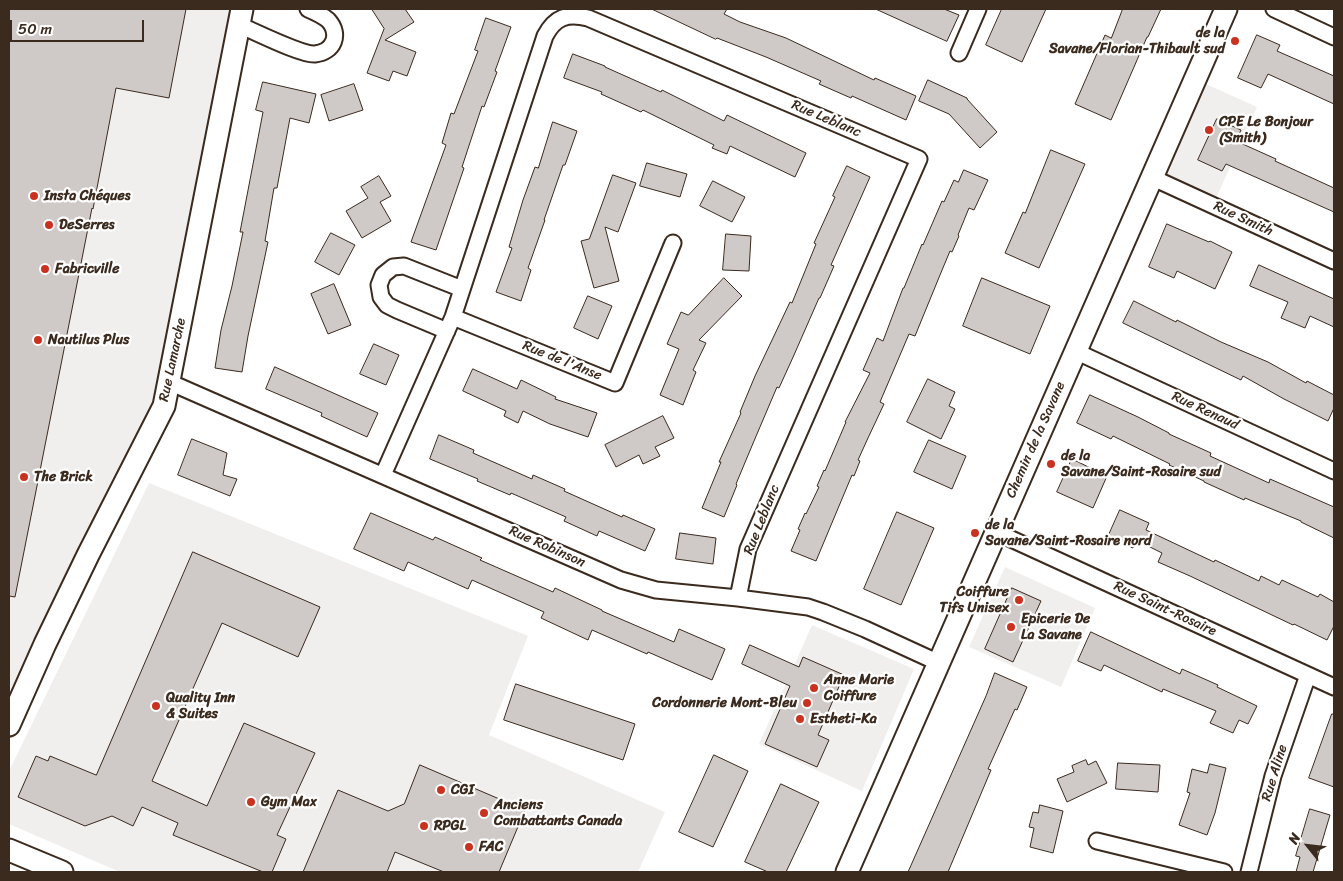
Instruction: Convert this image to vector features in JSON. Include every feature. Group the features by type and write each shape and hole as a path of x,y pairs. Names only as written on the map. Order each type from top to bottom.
{"street":[{"name":"Rue Lamarche","path":"9,725 45,644 164,406 241,17 303,52 314,54 326,51 332,46 334,30 329,21 320,14 308,9"},
{"path":"959,53 978,9"},
{"name":"Chemin de la Savane","path":"847,872 1226,9"},
{"path":"1274,9 1334,37"},
{"name":"Rue Leblanc","path":"383,475 450,324 545,36 550,27 558,20 577,15 588,18 919,159 748,549 738,598"},
{"name":"Rue Smith","path":"1151,177 1334,261"},
{"name":"Rue de l'Anse","path":"450,324 615,383 673,243"},
{"path":"450,324 397,310 387,305 381,297 379,285 383,275 393,267 404,266 462,289"},
{"name":"Rue Renaud","path":"1075,351 1334,471"},
{"name":"Rue Robinson","path":"169,382 621,580 656,590 793,605 823,612 866,629 939,663"},
{"name":"Rue Saint-Rosaire","path":"996,532 1334,687"},
{"name":"Rue Aline","path":"1249,872 1273,776 1308,675"},
{"path":"1097,841 1224,872"},
{"path":"9,850 62,872"}],"shaded area":[{"path":"9,9 242,9 169,382 9,725"},
{"name":"CPE Le Bonjour (Smith)","path":"1195,79 1257,107 1213,205 1151,177"},
{"path":"149,483 528,636 489,735 665,812 638,872 120,872 9,824 9,771"},
{"path":"1005,567 1095,608 1061,687 969,647"},
{"path":"812,625 914,669 862,791 759,744"}],"building":[{"path":"9,9 186,9 169,98 116,88 15,597 9,596"},
{"path":"372,9 405,9 414,22 385,40 416,52 407,76 393,71 389,81 367,73 384,29"},
{"path":"652,9 727,9 724,14 740,22 786,38 874,80 875,78 916,96 906,120 852,96 851,98 819,84 821,81 766,57 716,39"},
{"path":"876,9 944,9 959,15 947,41"},
{"path":"1002,9 1046,9 1022,62 986,45"},
{"path":"1123,9 1161,9 1111,120 1075,104 1105,35 1111,38"},
{"path":"486,18 511,27 495,71 497,72 484,107 482,106 462,167 464,168 436,250 411,242 446,145 442,143 451,113 454,114 478,51 475,50"},
{"path":"1257,35 1280,45 1277,51 1334,76 1334,104 1268,74 1261,88 1238,78"},
{"path":"573,54 605,66 661,92 662,90 724,121 727,115 806,153 795,177 730,146 727,154 712,148 714,145 643,110 641,112 601,94 602,92 564,78"},
{"path":"928,80 967,98 997,132 980,148 949,114 919,101"},
{"path":"263,82 316,94 309,123 290,118 277,188 274,188 265,241 268,242 242,372 215,368 221,330 243,232 240,232 263,112 256,110"},
{"path":"354,84 363,110 329,121 321,95"},
{"path":"1217,119 1241,130 1236,141 1334,188 1334,212 1226,164 1222,171 1198,160"},
{"path":"553,122 577,131 565,165 563,165 528,268 531,270 521,301 496,292 512,248 509,247 523,200 535,167 538,168"},
{"path":"1051,150 1085,164 1039,268 1005,253 1023,212 1025,213"},
{"path":"647,163 687,174 680,197 640,186"},
{"path":"847,166 870,177 831,265 834,266 820,298 779,388 777,387 724,517 702,508 755,376 790,302 792,303 816,244 814,243"},
{"path":"964,170 988,180 974,210 969,208 959,236 952,252 950,251 915,336 909,334 880,402 884,404 858,460 860,461 854,476 852,475 816,561 791,551 800,530 798,529 819,487 817,486 845,422 870,373 863,370 877,338 883,341 903,288 942,201 944,202 954,180 958,182"},
{"path":"613,175 636,183 618,232 605,227 619,281 594,288 581,241 589,239"},
{"path":"379,176 391,196 380,202 391,221 362,238 346,211 368,198 361,187"},
{"path":"713,181 745,197 732,222 700,206"},
{"path":"1167,224 1232,252 1215,289 1177,271 1174,278 1149,267"},
{"path":"331,233 355,245 339,275 315,262"},
{"path":"726,234 751,236 749,271 723,270"},
{"path":"1259,265 1334,299 1334,327 1310,316 1305,328 1281,318 1288,302 1250,286"},
{"path":"724,278 742,296 699,340 706,343 693,370 696,372 683,405 660,395 679,349 667,344 681,312 688,315"},
{"path":"982,278 1050,306 1030,354 963,326"},
{"path":"334,284 351,325 328,334 311,294"},
{"path":"588,296 612,306 598,339 574,328"},
{"path":"1134,301 1176,322 1177,320 1221,342 1268,362 1306,383 1307,381 1334,395 1334,408 1328,421 1243,376 1241,380 1123,323"},
{"path":"374,344 399,355 386,385 360,374"},
{"path":"275,367 378,413 367,437 321,416 322,413 266,389"},
{"path":"473,369 517,389 521,380 556,397 555,399 597,413 588,437 550,424 523,411 518,423 504,416 506,411 463,391"},
{"path":"928,379 955,392 949,406 955,409 941,439 907,422"},
{"path":"1090,395 1211,453 1210,456 1269,483 1270,479 1334,507 1334,538 1301,521 1245,498 1244,500 1204,482 1113,436 1111,439 1077,423"},
{"path":"663,416 674,438 655,447 660,456 643,464 639,455 616,467 605,445"},
{"path":"439,435 474,450 473,453 532,479 533,475 622,517 623,515 655,529 645,551 599,531 597,536 564,521 566,517 511,493 510,495 477,481 478,479 430,459"},
{"path":"192,439 227,453 223,475 237,479 230,496 178,475"},
{"path":"929,440 966,456 952,489 914,472"},
{"path":"1072,459 1107,476 1093,508 1057,492"},
{"path":"1120,510 1149,523 1146,530 1214,562 1215,560 1259,581 1261,576 1279,585 1282,580 1318,597 1320,594 1334,602 1334,626 1327,640 1158,562 1162,553 1136,540 1133,548 1108,537"},
{"path":"897,512 934,528 901,605 864,589"},
{"path":"371,513 433,540 435,537 482,558 480,560 553,592 555,588 602,611 674,642 679,629 725,649 712,680 592,630 588,640 541,618 544,612 472,580 468,589 408,562 404,571 354,549"},
{"path":"680,533 716,538 713,564 676,559"},
{"name":"Quality Inn & Suites","path":"193,552 320,607 298,657 222,623 152,781 207,806 244,723 315,753 277,835 286,839 272,872 263,872 173,835 178,823 142,807 133,826 112,816 85,826 18,797 36,756 48,761 50,756 96,775"},
{"path":"1012,588 1041,601 1013,662 985,649"},
{"path":"1091,632 1180,674 1182,669 1218,685 1217,687 1257,706 1248,724 1239,720 1233,733 1210,723 1216,711 1163,689 1162,692 1104,665 1101,671 1078,661"},
{"path":"750,645 799,667 803,657 844,675 818,735 829,740 817,767 765,744 790,686 742,664"},
{"path":"995,673 1027,687 988,769 991,770 948,872 908,872 986,696"},
{"path":"516,684 635,724 623,760 504,720"},
{"path":"1332,714 1334,714 1334,787 1309,778"},
{"path":"714,755 748,771 713,847 679,832"},
{"path":"1086,760 1088,765 1096,761 1107,783 1067,802 1057,779 1074,772 1072,766"},
{"path":"1118,763 1160,765 1158,792 1116,789"},
{"path":"1210,764 1226,768 1215,813 1207,835 1179,825 1190,793 1187,792 1192,769 1207,773"},
{"path":"420,765 525,810 499,872 444,872 395,852 387,872 303,872 338,790 388,811 404,804"},
{"path":"781,784 819,802 786,872 768,872 745,862"},
{"path":"1040,805 1063,811 1053,853 1030,847 1034,828 1029,827 1033,812 1038,813"},
{"path":"1310,809 1330,815 1313,872 1296,872 1300,857 1296,856"}],"place":[{"name":"de la Savane/Florian-Thibault sud","path":"1235,41"},
{"name":"CPE Le Bonjour (Smith)","path":"1209,130"},
{"name":"Insta Chéques","path":"34,196"},
{"name":"DeSerres","path":"49,225"},
{"name":"Fabricville","path":"45,269"},
{"name":"Nautilus Plus","path":"38,340"},
{"name":"de la Savane/Saint-Rosaire sud","path":"1051,464"},
{"name":"The Brick","path":"24,477"},
{"name":"de la Savane/Saint-Rosaire nord","path":"975,533"},
{"name":"Coiffure Tifs Unisex","path":"1019,600"},
{"name":"Epicerie De La Savane","path":"1011,627"},
{"name":"Anne Marie Coiffure","path":"814,688"},
{"name":"Cordonnerie Mont-Bleu","path":"807,703"},
{"name":"Quality Inn & Suites","path":"156,706"},
{"name":"Estheti-Ka","path":"800,719"},
{"name":"CGI","path":"441,790"},
{"name":"Gym Max","path":"251,802"},
{"name":"Anciens Combattants Canada","path":"484,813"},
{"name":"RPGL","path":"424,826"},
{"name":"FAC","path":"469,847"}]}
